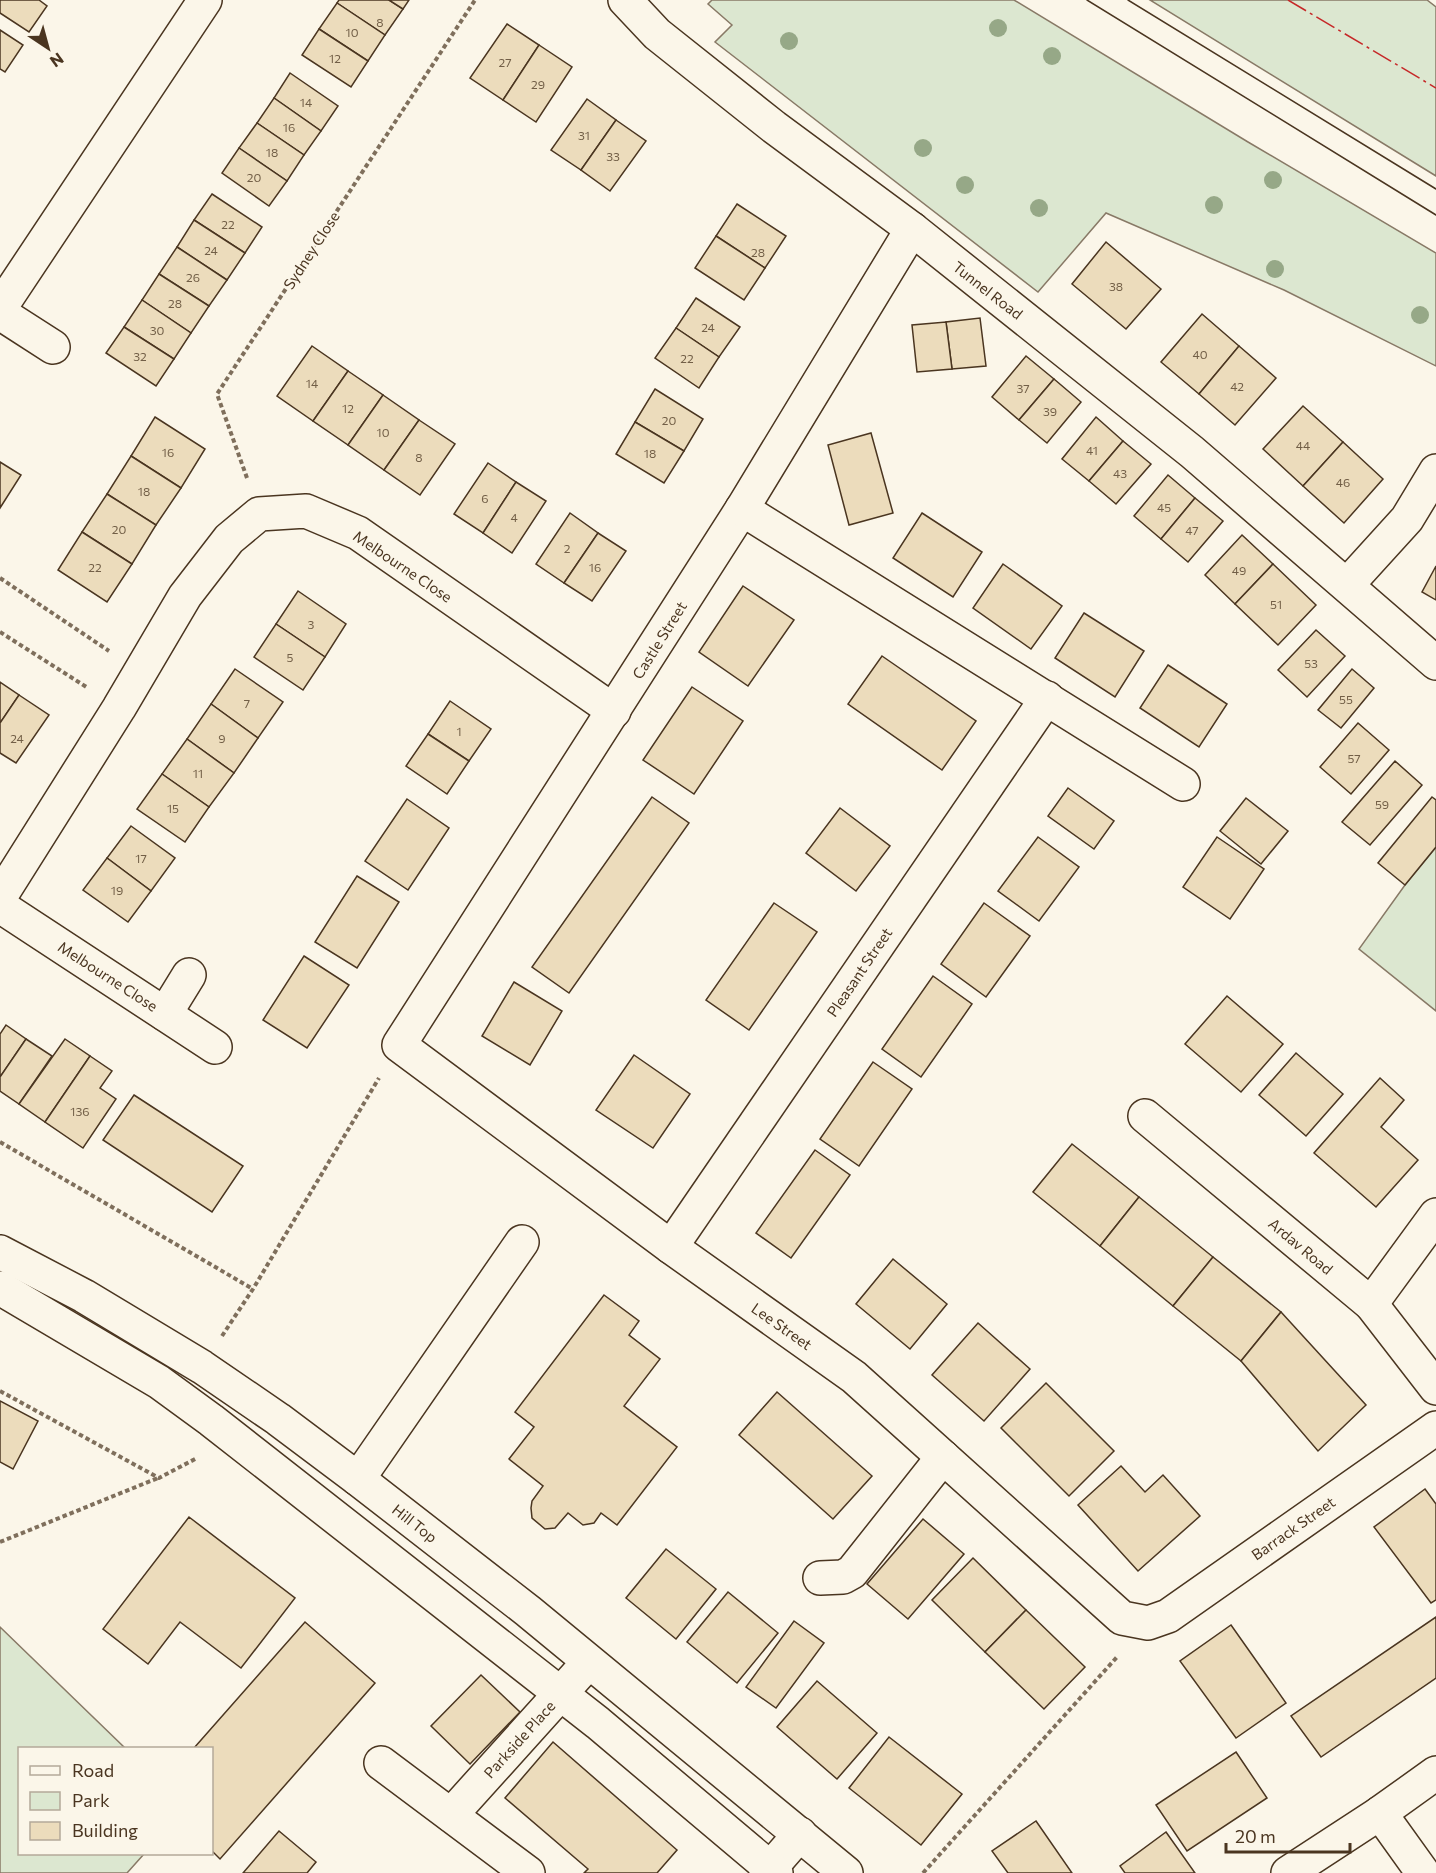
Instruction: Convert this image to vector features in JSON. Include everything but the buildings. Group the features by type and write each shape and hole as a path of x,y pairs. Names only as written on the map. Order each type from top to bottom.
{"street":[{"path":"0,308 204,0"},
{"name":"Tunnel Road","path":"625,0 657,34 774,128 912,229 1192,452 1436,663"},
{"name":"Castle Street","path":"399,1045 742,509 912,229"},
{"path":"0,314 53,347"},
{"path":"1347,585 1407,519 1436,471"},
{"path":"742,509 1183,784"},
{"name":"Melbourne Close","path":"259,514 306,511 358,533 614,711"},
{"path":"0,897 119,708 185,596 229,539 259,514"},
{"name":"Pleasant Street","path":"671,1246 1047,698"},
{"name":"Melbourne Close","path":"0,906 215,1047"},
{"path":"165,1014 189,975"},
{"name":"Lee Street","path":"399,1045 671,1246 854,1377 1122,1618 1148,1623"},
{"name":"Ardav Road","path":"1145,1116 1371,1304 1436,1388"},
{"path":"1371,1304 1436,1215"},
{"path":"358,1479 522,1242"},
{"name":"Hill Top","path":"0,1252 84,1296 202,1367 278,1419 528,1611 588,1663 846,1873"},
{"path":"0,1288 159,1382 235,1438 561,1693 771,1871 800,1834"},
{"name":"Barrack Street","path":"1148,1623 1168,1616 1436,1428"},
{"path":"820,1578 843,1577 852,1572 944,1457"},
{"name":"Parkside Place","path":"451,1815 588,1663"},
{"path":"381,1763 528,1873"},
{"path":"1288,1873 1436,1773"},
{"path":"1380,1813 1423,1873"}],"path":[{"name":"Sydney Close","path":"259,514 217,394 475,0"},
{"path":"0,578 140,672"},
{"path":"0,632 119,708"},
{"path":"202,1367 253,1289 399,1045"},
{"path":"0,1142 253,1289"},
{"path":"0,1391 159,1478"},
{"path":"0,1542 159,1478 235,1438"},
{"path":"923,1873 1148,1623"}],"green space":[{"path":"712,0 1014,0 1436,253 1436,366 1284,290 1106,213 1038,292 715,42 732,25 708,4"},
{"path":"1150,0 1427,0 1436,7 1436,176"},
{"path":"1436,847 1436,1011 1359,949 1405,885"},
{"path":"0,1627 124,1747 18,1747 18,1855 143,1855 127,1873 0,1873"}],"tram line":[{"path":"1087,0 1436,215"},
{"path":"1128,0 1436,189"}],"power":[{"path":"1288,0 1436,88"}]}
